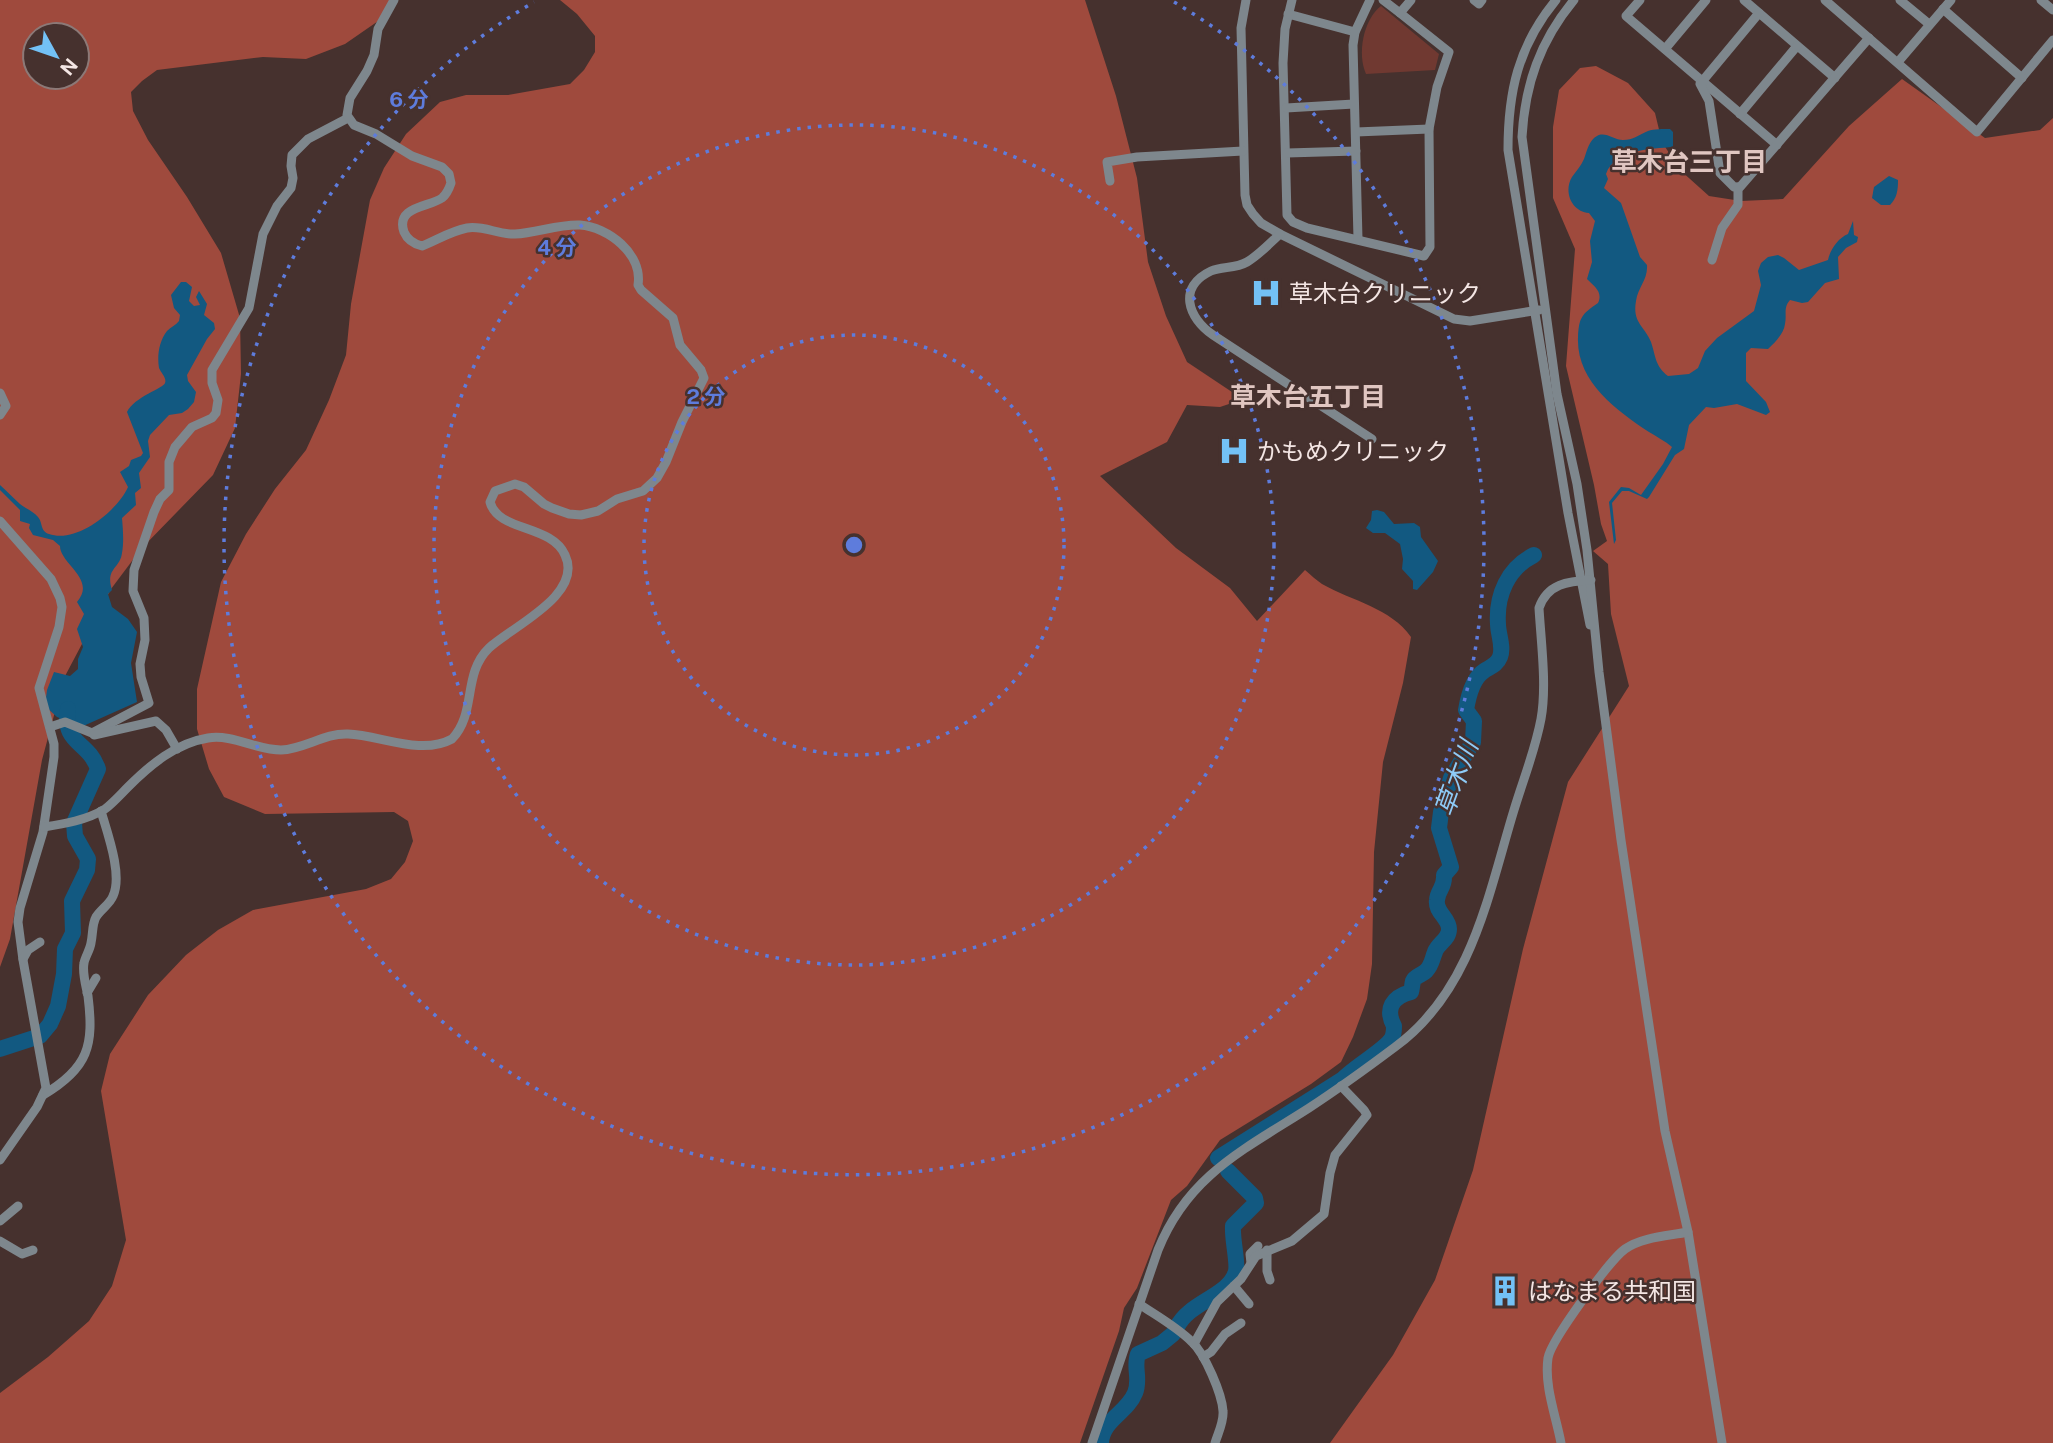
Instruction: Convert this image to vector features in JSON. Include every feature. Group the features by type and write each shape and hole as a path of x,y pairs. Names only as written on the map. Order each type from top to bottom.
{"street":[{"path":"44,827 85,818 101,811 149,768 189,742 220,737 280,750 297,747 332,734 402,744 436,744 452,739 466,718 472,676 483,654 549,604 567,574 565,555 553,540 537,531 503,519 493,510 490,502 495,491 515,484 524,487 552,508 581,515 598,511 617,499 643,491 650,486 666,462 682,422 703,383 701,370 680,345 673,318 641,290 633,257 620,242 606,234 576,225 514,234 470,228 441,236 425,245 416,244 404,233 406,215 410,210 443,198 451,183 449,174 442,167 412,156 376,134 354,125 348,118 351,98 374,55 378,29 394,0"},
{"path":"1247,0 1241,28 1243,151 1247,205 1261,223 1454,319 1469,321 1546,309"},
{"path":"1292,0 1285,29 1283,63 1287,215 1293,222 1307,228 1424,256 1430,247 1429,129 1437,87 1449,52 1383,0"},
{"path":"1358,239 1355,32 1370,0"},
{"path":"1400,13 1411,0"},
{"path":"1474,0 1479,4 1482,0"},
{"path":"1556,0 1533,31 1517,72 1508,120 1508,150 1535,311 1586,580"},
{"path":"1574,0 1556,21 1534,69 1523,111 1523,153 1557,394 1577,484 1586,580 1621,840 1665,1131 1688,1232 1722,1443"},
{"path":"1640,0 1626,16 1777,145"},
{"path":"1665,49 1706,0"},
{"path":"1744,0 1835,78"},
{"path":"1825,0 1977,132 2053,40"},
{"path":"1900,0 1929,24"},
{"path":"1898,62 1951,0"},
{"path":"2041,0 2053,10"},
{"path":"1943,9 2022,78"},
{"path":"1738,187 1734,187 1720,173 1712,115 1700,85 1759,13"},
{"path":"1288,14 1355,32"},
{"path":"1712,260 1722,228 1738,205 1738,187 1869,38"},
{"path":"1740,114 1797,46"},
{"path":"1286,108 1354,104"},
{"path":"90,733 149,702 140,664 145,640 144,618 132,582 145,534 159,501 169,490 169,462 175,447 191,428 216,413 218,400 212,383 212,370 249,308 263,234 277,206 291,188 292,155 308,139 348,118"},
{"path":"1356,132 1429,129"},
{"path":"1110,181 1107,162 1137,157 1243,151"},
{"path":"1287,153 1356,151"},
{"path":"1280,234 1250,261 1232,268 1214,270 1200,277 1191,291 1190,308 1204,329 1372,439"},
{"path":"0,393 6,406 0,415"},
{"path":"0,521 51,579 61,598 62,615 39,688 55,747 44,827 18,922 46,1088 37,1107 0,1160"},
{"path":"1092,1443 1167,1227 1195,1189 1250,1144 1341,1086 1398,1045 1419,1027 1444,995 1465,960 1484,914 1542,717 1539,608 1542,598 1552,587 1586,580"},
{"path":"50,727 65,722 94,735 158,722 177,748"},
{"path":"43,1095 57,1086 77,1066 89,1047 91,1027 84,967 94,921 113,897 115,889 114,860 101,811"},
{"path":"23,960 28,950 40,942"},
{"path":"88,993 96,978"},
{"path":"1194,1344 1215,1304 1244,1276 1259,1253 1292,1241 1324,1214 1330,1170 1335,1155 1367,1115 1341,1086"},
{"path":"0,1221 18,1206"},
{"path":"1561,1443 1547,1382 1549,1354 1558,1338 1613,1261 1626,1248 1641,1241 1688,1232"},
{"path":"0,1241 22,1254 33,1250"},
{"path":"1251,1263 1250,1254 1258,1245"},
{"path":"1267,1250 1266,1271 1270,1280"},
{"path":"1234,1286 1249,1304"},
{"path":"1139,1304 1194,1344 1203,1357 1221,1399 1223,1413 1215,1443"},
{"path":"1203,1357 1211,1352 1225,1334 1241,1323"}],"shaded area":[{"path":"0,0 396,0 384,17 345,44 306,59 263,57 157,70 131,92 133,111 148,140 221,253 240,318 241,374 235,428 213,475 141,549 111,589 64,678 42,760 10,939 0,967"},
{"path":"560,0 1085,0 1116,96 1137,178 1148,262 1166,316 1187,362 1232,392 1235,402 1220,407 1187,405 1167,442 1100,476 1176,548 1230,588 1257,621 1305,570 1322,584 1382,612 1403,627 1411,637 1403,683 1383,762 1374,852 1372,964 1367,999 1353,1037 1341,1062 1311,1084 1220,1140 1187,1186 1171,1200 1137,1288 1124,1308 1119,1331 1080,1443 0,1443 0,1393 48,1357 89,1321 112,1286 126,1240 101,1091 110,1054 148,995 186,955 218,930 253,910 366,889 391,879 405,862 413,841 408,821 394,812 265,814 224,797 209,769 197,729 197,689 221,582 246,534 275,489 306,450 346,355 351,304 370,200 384,168 406,134 440,102 466,95 508,95 570,84 584,70 595,52 595,36 577,14"},
{"path":"1381,6 1439,54 1435,70 1366,74 1362,57 1363,38 1370,20"},
{"path":"1596,66 1628,83 1655,113 1662,142 1680,170 1709,196 1741,201 1783,199 1849,126 1902,79 1985,138 2040,130 2053,118 2053,1443 1330,1443 1393,1355 1435,1280 1473,1170 1523,949 1568,782 1629,686 1611,614 1608,564 1593,551 1607,541 1566,366 1575,249 1553,198 1553,127 1559,90 1580,68"}],"water":[{"path":"1670,129 1673,132 1673,147 1625,155 1611,166 1606,174 1608,179 1604,188 1621,203 1640,257 1647,265 1646,275 1637,296 1636,314 1651,342 1658,365 1668,376 1689,374 1698,368 1705,351 1717,338 1754,311 1761,285 1758,271 1761,263 1768,257 1778,255 1799,270 1828,260 1835,245 1848,234 1853,221 1854,235 1858,237 1857,242 1846,248 1838,257 1839,279 1825,283 1808,302 1790,300 1786,308 1784,327 1776,341 1768,349 1751,348 1746,353 1746,381 1766,402 1770,412 1766,415 1737,404 1706,407 1689,425 1684,449 1675,455 1649,497 1647,499 1629,491 1622,491 1612,503 1616,540 1614,544 1609,502 1621,487 1641,495 1672,447 1612,404 1600,393 1584,367 1579,353 1579,325 1585,313 1598,303 1600,296 1587,279 1592,262 1590,241 1595,221 1589,213 1574,205 1568,189 1590,143 1597,136 1627,140 1650,130"},
{"path":"1889,176 1898,180 1897,194 1890,205 1881,205 1872,198 1874,187"},
{"path":"181,282 192,287 189,301 194,306 200,305 196,297 199,291 207,304 204,315 214,323 215,329 187,375 196,392 194,402 182,413 169,415 150,435 150,457 139,473 141,488 135,493 136,505 122,518 122,553 110,577 112,590 108,594 112,607 128,619 137,632 131,663 137,702 81,727 57,717 45,706 47,690 54,672 70,676 78,669 78,659 83,647 77,629 84,614 77,602 83,586 65,559 60,546 53,540 33,535 30,524 20,521 20,510 0,490 0,485 40,519 44,531 60,536 84,530 106,515 115,505 128,487 120,472 129,466 131,460 143,453 127,412 136,402 165,383 165,377 159,368 159,349 167,331 179,321 180,315 174,308 171,295"},
{"path":"1372,511 1384,512 1394,524 1414,523 1420,527 1421,537 1438,561 1433,572 1417,590 1413,589 1413,581 1402,569 1400,544 1385,533 1373,533 1366,528"}],"waterway":[{"name":"草木川","path":"1218,1158 1343,1079 1389,1042 1394,1030 1390,1014 1392,1004 1399,997 1411,992 1414,979 1428,969 1436,949 1447,936 1448,925 1437,904 1444,875 1451,867 1439,828 1441,812 1451,778 1473,742 1474,721 1466,710 1472,689 1480,674 1500,657 1498,613 1502,593 1517,567 1534,555"},
{"path":"0,1049 40,1036 50,1024 58,1006 65,949 73,933 72,901 87,870 88,859 75,836 74,823 98,769 88,752 72,736 67,721 68,709"},
{"name":"草木川","path":"1177,1327 1191,1311 1226,1287 1236,1271 1233,1226 1256,1203 1255,1198 1228,1171"},
{"name":"草木川","path":"1101,1443 1102,1435 1110,1422 1135,1393 1138,1354 1162,1343 1173,1334"}],"place":[{"name":"草木台クリニック","path":"1266,293"},
{"name":"かもめクリニック","path":"1234,451"},
{"name":"はなまる共和国","path":"1505,1291"}],"district":[{"name":"草木台三丁目","path":"1689,161"},
{"name":"草木台五丁目","path":"1308,396"}]}
